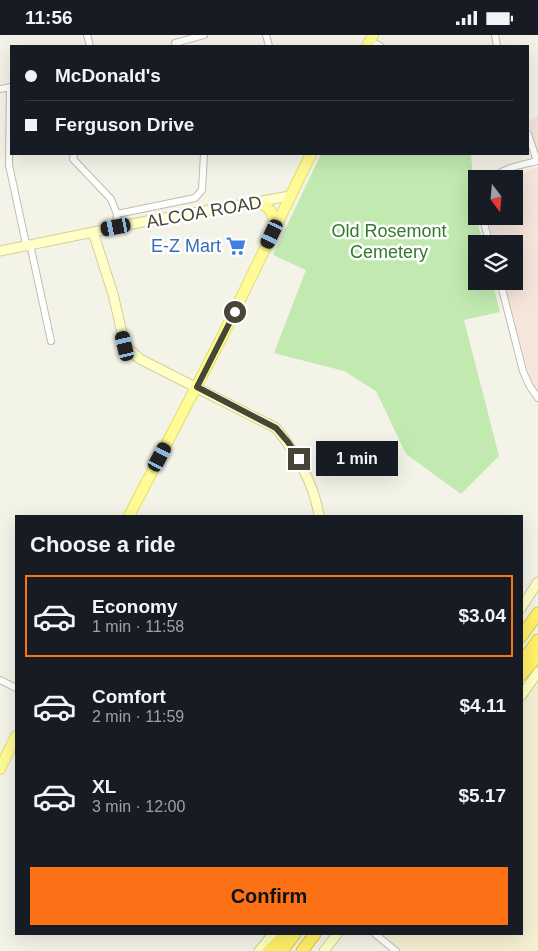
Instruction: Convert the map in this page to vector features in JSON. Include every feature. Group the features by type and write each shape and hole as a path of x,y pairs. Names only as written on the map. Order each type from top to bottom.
{"highway":[{"path":"523,634 538,613"},
{"path":"523,660 538,640"},
{"path":"523,673 538,655"},
{"path":"268,951 286,935"},
{"path":"282,951 294,935"},
{"path":"302,951 314,935"}],"main road":[{"path":"130,515 197,387 311,155"},
{"name":"ALCOA ROAD","path":"0,251 116,227 290,196"},
{"path":"258,203 267,206 271,211 275,228"},
{"path":"93,232 113,294 125,346 140,359 276,428 288,442 306,473 316,500 319,515"},
{"path":"523,605 538,582"},
{"path":"523,693 538,672"},
{"path":"0,769 15,738"},
{"path":"258,951 272,935"},
{"path":"324,951 336,935"}],"street":[{"path":"173,35 175,45 204,35"},
{"path":"10,126 9,165 51,341"},
{"path":"506,170 538,161 529,138"},
{"path":"74,155 73,159 111,199 117,215 116,227"},
{"path":"117,215 195,198 202,190 204,155"},
{"path":"502,290 523,371 529,385 538,398"},
{"path":"0,679 15,687"},
{"path":"377,935 396,951"}],"shaded area":[{"path":"538,116 538,153 529,124 529,120"},
{"path":"538,167 538,392 532,386 506,290 523,290 523,235 492,235 490,225 523,225 523,172"},
{"path":"538,682 538,951 403,951 385,935 523,935 523,702"}],"green space":[{"name":"Old Rosemont Cemetery","path":"321,155 471,155 472,170 468,170 468,225 478,225 481,235 468,235 468,290 494,290 500,312 464,320 499,456 461,494 406,454 376,391 344,371 274,353 306,270 273,255"}],"place":[{"name":"E-Z Mart","path":"236,246"}],"route":[{"path":"235,312 197,387 276,428 299,459"}]}
